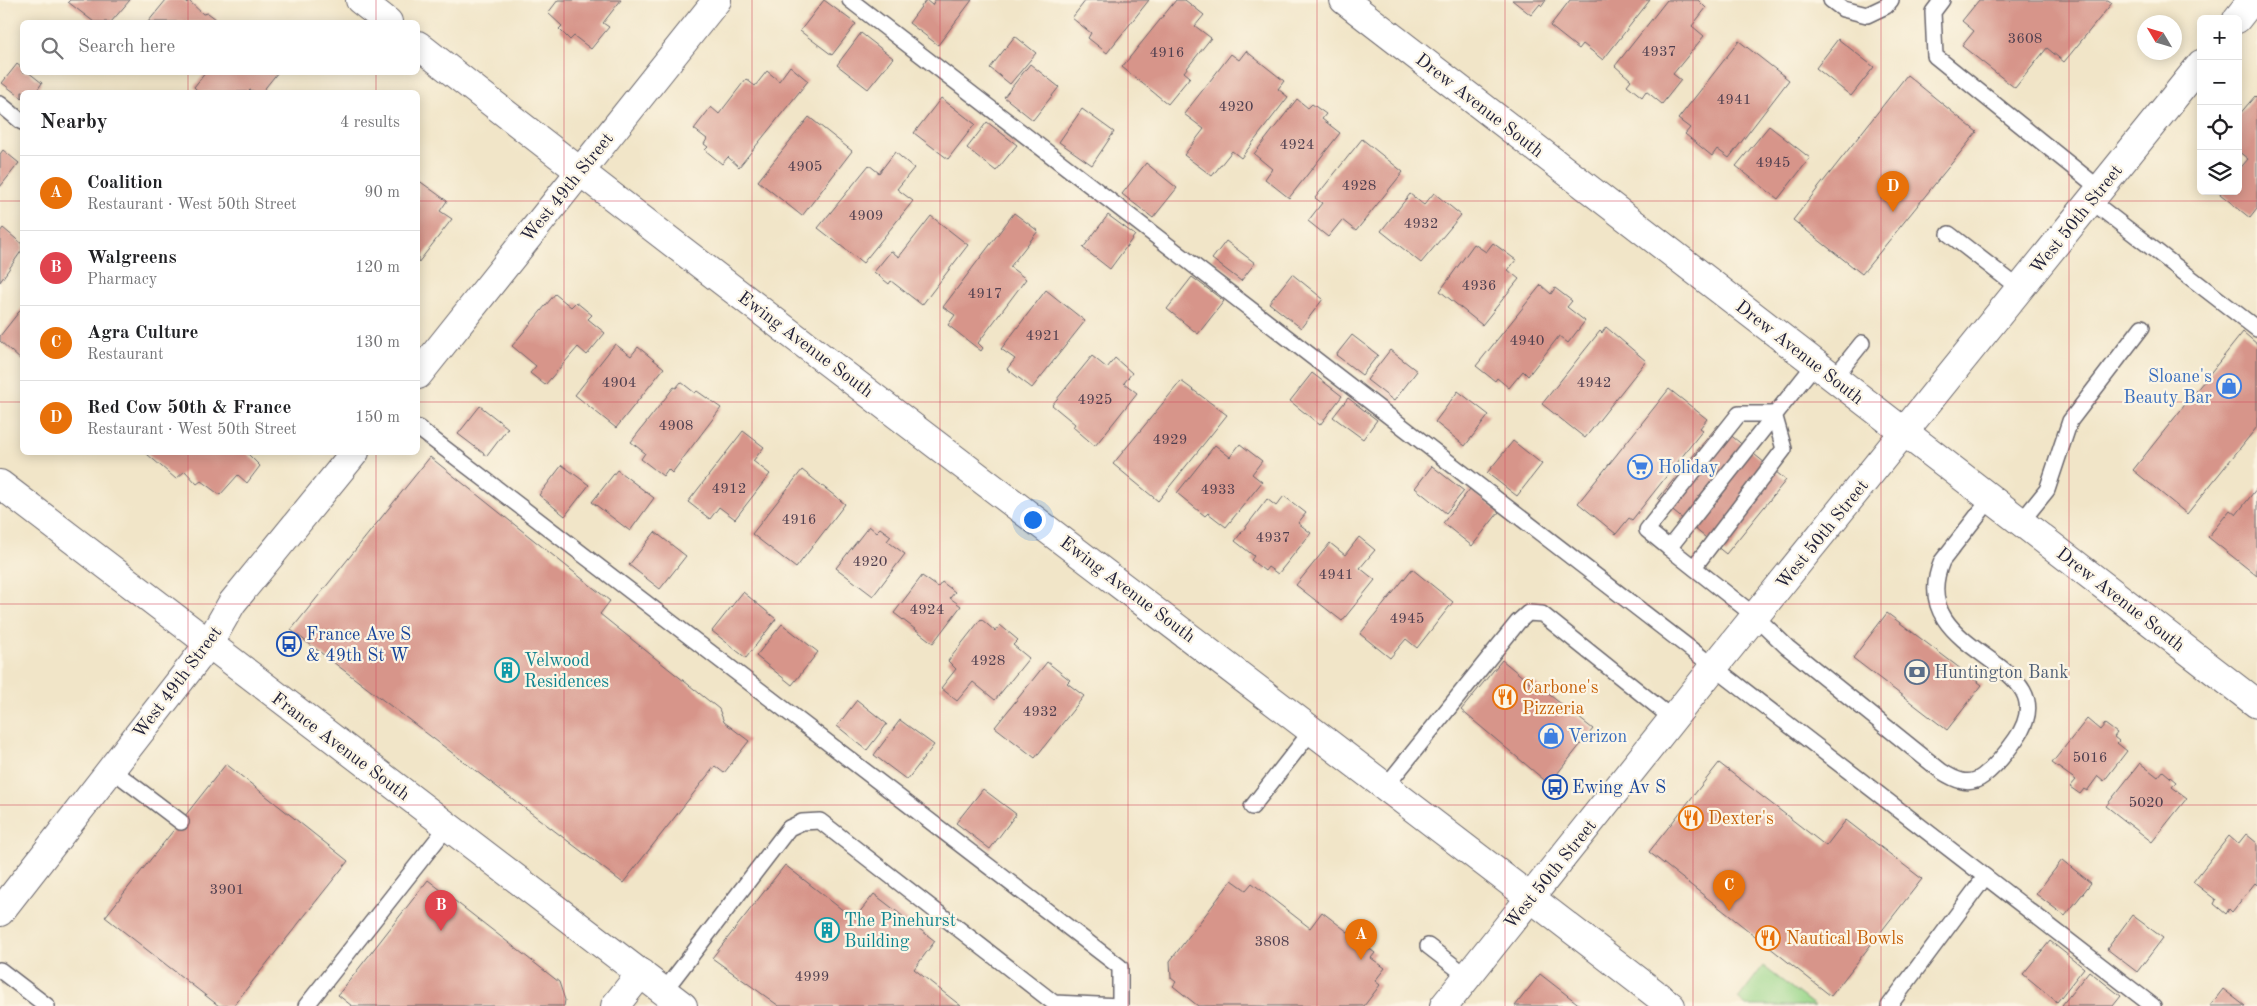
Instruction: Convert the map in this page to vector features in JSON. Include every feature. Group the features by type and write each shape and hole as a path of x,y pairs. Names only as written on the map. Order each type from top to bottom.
{"street":[{"path":"360,0 385,20"},
{"name":"West 49th Street","path":"420,372 718,0"},
{"name":"Drew Avenue South","path":"1344,0 2257,704"},
{"path":"2240,15 2252,0"},
{"name":"Ewing Avenue South","path":"420,47 580,172 1532,897 1671,1006"},
{"name":"West 50th Street","path":"1444,1006 1714,667 2197,69"},
{"name":"West 49th Street","path":"0,912 208,645 232,604 353,455"},
{"name":"France Avenue South","path":"0,484 208,645 674,999"},
{"path":"615,1006 641,973"}],"lane":[{"path":"850,0 2153,1006"},
{"path":"1831,0 1843,9 1867,15 1886,6 1891,0"},
{"path":"1942,0 1933,12 1935,56 2095,195 2257,329"},
{"path":"0,104 20,120"},
{"path":"1949,234 2020,289"},
{"path":"2021,522 2047,490 2070,421 2142,327"},
{"path":"1669,548 1774,414 1824,371 1862,344"},
{"path":"1774,414 1739,414 1647,530 1755,616 1787,647 1941,772 1962,782 1974,782 1983,776 2006,752 2022,730 2028,714 2028,702 2024,690 1950,627 1940,615 1937,602 1937,572 1942,561 1991,498"},
{"path":"1694,567 1784,449 1774,414"},
{"path":"420,430 1120,967 1120,1006 1054,1002 820,821 802,822 789,828 674,999"},
{"path":"1386,786 1518,622 1528,613 1542,614 1673,719"},
{"path":"1252,807 1313,730"},
{"path":"111,769 180,822"},
{"path":"306,1006 447,827"},
{"path":"1889,1006 1985,876"},
{"path":"1428,946 1468,977"},
{"path":"0,970 47,1006"}],"green space":[{"path":"1763,966 1815,1006 1746,1006 1738,999"}],"building":[{"path":"70,0 130,0 113,20 91,20 68,2"},
{"path":"166,0 183,0 187,3 189,1 203,14 208,13 216,19 216,20 150,20"},
{"path":"558,0 621,0 603,23 609,27 591,49 574,36 570,40 559,29 562,26 548,13"},
{"path":"824,0 856,24 832,55 800,31"},
{"path":"926,0 932,5 935,0 972,0 938,45 909,23"},
{"path":"1086,0 1149,0 1107,53 1088,38 1091,33 1072,18"},
{"path":"1176,0 1185,0 1204,15 1195,26 1211,38 1184,72 1190,77 1168,104 1122,67"},
{"path":"1512,0 1546,0 1531,15"},
{"path":"1570,0 1650,0 1603,60 1583,44 1579,49 1550,26"},
{"path":"1667,0 1698,0 1706,8 1692,26 1704,36 1673,74 1681,80 1662,104 1646,91 1642,97 1627,85 1631,80 1615,66"},
{"path":"1979,0 2108,0 2112,3 2064,62 2047,48 2015,88 1962,46 1974,31 1962,21"},
{"path":"861,33 893,58 868,89 837,65"},
{"path":"1015,36 1036,53 1010,84 990,68"},
{"path":"1838,39 1874,67 1851,96 1816,68"},
{"path":"1739,41 1789,80 1729,158 1717,149 1712,156 1685,134 1690,128 1678,119"},
{"path":"1246,51 1284,81 1278,89 1288,97 1241,158 1232,151 1212,176 1184,155 1204,129 1184,114 1231,54 1239,60"},
{"path":"17,64 20,66 20,75 32,75 42,83 37,90 20,90 20,96 2,83"},
{"path":"1030,64 1059,87 1033,120 1004,97"},
{"path":"790,66 808,81 739,167 728,157 722,164 705,150 708,147 704,144 707,139 694,129 711,107 719,114 746,79 755,86 767,71 779,81"},
{"path":"204,75 276,75 264,90 197,90 194,87"},
{"path":"1907,75 1977,132 1862,274 1793,220"},
{"path":"2255,96 2257,98 2257,209 2250,218 2221,195 2242,195 2242,166 2248,159 2242,154 2242,111"},
{"path":"941,98 975,124 948,159 914,133"},
{"path":"1297,99 1308,108 1312,104 1326,114 1322,119 1340,133 1289,198 1265,179 1272,169 1254,154"},
{"path":"1082,109 1114,132 1092,165 1059,142"},
{"path":"809,117 852,151 802,216 758,181"},
{"path":"987,122 1017,145 996,171 967,148"},
{"path":"1769,126 1810,158 1778,199 1736,166"},
{"path":"1362,139 1403,172 1356,231 1342,220 1328,237 1308,221 1322,203 1315,198"},
{"path":"3,150 19,163 0,187 0,154"},
{"path":"895,152 914,168 897,189 913,201 863,263 818,228 869,165 879,173"},
{"path":"1146,163 1177,188 1153,218 1122,194"},
{"path":"420,181 447,201 440,211 452,219 420,260"},
{"path":"1434,193 1461,215 1421,263 1381,231 1410,194 1424,205"},
{"path":"1014,213 1038,231 1010,267 1026,279 978,343 983,348 981,351 948,325 955,315 943,307"},
{"path":"1108,215 1135,235 1110,269 1083,248"},
{"path":"931,216 968,245 922,305 891,281 889,284 874,272 891,251 899,257"},
{"path":"3,228 20,242 20,253 0,282 0,232"},
{"path":"1226,241 1255,263 1241,281 1212,259"},
{"path":"1493,243 1516,260 1508,270 1519,279 1482,325 1440,291 1474,244 1486,252"},
{"path":"1292,274 1323,299 1301,328 1269,303"},
{"path":"1192,277 1224,301 1198,334 1167,309"},
{"path":"1541,285 1551,294 1555,288 1572,301 1567,307 1585,321 1568,343 1559,336 1528,376 1523,371 1509,388 1497,378 1495,381 1476,366"},
{"path":"1046,290 1085,321 1032,388 1007,369 1015,359 1001,349"},
{"path":"555,294 571,307 576,302 592,315 588,319 605,333 587,355 578,347 545,385 530,373 536,366 512,346"},
{"path":"20,311 20,359 0,341 0,336"},
{"path":"1606,327 1646,361 1585,438 1542,404 1600,331 1602,333"},
{"name":"Sloane's Beauty Bar","path":"2243,332 2257,344 2257,427 2187,514 2133,470"},
{"path":"1352,335 1378,355 1362,375 1336,355"},
{"path":"615,344 631,356 638,347 664,368 616,428 575,395"},
{"path":"1390,350 1417,371 1394,401 1367,380"},
{"path":"1092,356 1107,368 1115,358 1132,373 1124,383 1137,393 1095,446 1073,427 1075,424 1052,405"},
{"path":"1312,373 1342,396 1320,425 1290,401"},
{"path":"1181,381 1227,415 1158,501 1113,464"},
{"path":"681,382 695,393 697,391 721,408 672,473 668,469 663,476 641,459 645,453 631,442 674,387 676,388"},
{"name":"Holiday","path":"1669,389 1707,419 1700,428 1703,430 1632,520 1629,518 1616,534 1578,503"},
{"path":"1458,391 1489,415 1465,446 1435,422"},
{"path":"1348,398 1377,420 1363,439 1333,417"},
{"path":"480,406 508,428 487,456 458,434"},
{"path":"1718,425 1786,480 1726,554 1658,499"},
{"path":"743,431 764,447 753,461 770,474 735,519 719,507 710,519 688,502"},
{"path":"1513,441 1542,464 1517,496 1487,473"},
{"path":"1240,444 1262,461 1252,474 1262,482 1226,527 1208,513 1205,516 1177,493 1215,445 1230,457"},
{"path":"148,455 249,455 260,466 247,483 238,475 220,495 201,481 197,484 185,471 176,479"},
{"name":"Velwood Residences","path":"430,457 610,601 600,614 719,709 724,722 749,741 724,773 715,766 623,883 291,630"},
{"path":"562,465 589,485 565,516 539,495"},
{"path":"1432,466 1464,491 1446,513 1415,488"},
{"path":"617,470 654,498 630,531 592,502"},
{"path":"802,470 845,504 796,568 752,534"},
{"path":"2257,488 2257,576 2208,537 2230,510 2236,515"},
{"path":"1470,489 1499,512 1472,546 1443,523"},
{"path":"1284,496 1306,513 1298,523 1311,533 1278,574 1268,567 1265,571 1251,560 1254,556 1235,541 1267,499 1276,506"},
{"path":"869,526 876,532 880,528 891,536 887,541 905,554 873,596 836,568"},
{"path":"655,532 686,556 660,589 629,565"},
{"path":"1359,537 1375,550 1360,568 1375,580 1342,621 1296,585 1330,543 1345,555"},
{"path":"1412,569 1453,602 1417,648 1406,639 1390,658 1360,634"},
{"path":"922,576 938,587 942,582 955,592 950,598 961,606 933,643 894,613"},
{"path":"743,592 776,619 746,658 712,631"},
{"name":"Huntington Bank","path":"1887,613 1982,685 1947,730 1853,658"},
{"path":"981,619 995,631 1000,625 1018,640 1013,645 1029,658 995,700 973,682 957,701 941,688 956,669 948,661"},
{"path":"782,624 818,652 792,685 756,656"},
{"path":"1502,660 1593,729 1549,784 1461,710"},
{"path":"1047,662 1070,680 1067,683 1084,696 1035,758 995,727"},
{"path":"857,700 887,724 867,750 837,726"},
{"path":"2087,719 2100,730 2105,724 2117,733 2114,737 2119,741 2117,743 2127,751 2104,781 2098,776 2087,791 2084,789 2080,794 2070,787 2076,780 2052,763"},
{"path":"900,720 934,745 907,780 874,755"},
{"path":"1719,763 1826,846 1846,820 1922,879 1831,996 1649,852"},
{"path":"2140,763 2158,777 2163,771 2176,782 2172,787 2187,798 2152,842 2106,806"},
{"path":"226,764 348,861 233,1006 219,1006 105,917"},
{"path":"983,789 1016,814 990,849 956,823"},
{"path":"2246,834 2257,843 2257,885 2255,883 2232,912 2229,909 2226,914 2214,904 2216,900 2193,882 2229,836 2238,844"},
{"path":"2062,860 2091,883 2065,916 2036,894"},
{"name":"The Pinehurst Building","path":"785,865 854,919 874,894 935,941 914,969 961,1006 779,1006 712,958"},
{"path":"428,880 559,982 565,1000 564,1006 352,1006 338,995"},
{"path":"1232,880 1246,890 1252,883 1310,928 1322,912 1375,953 1371,958 1385,968 1375,981 1380,985 1364,1006 1198,1006 1173,986 1176,982 1171,978 1170,961"},
{"path":"2132,915 2163,938 2137,972 2107,949"},
{"path":"2050,941 2084,968 2057,1002 2023,974"},
{"path":"2089,971 2121,996 2113,1006 2063,1006 2062,1005"},
{"path":"1540,974 1581,1006 1515,1006"},
{"path":"2223,989 2245,1006 2210,1006"}],"place":[{"name":"Red Cow 50th & France","path":"1893,212"},
{"name":"Sloane's Beauty Bar","path":"2229,386"},
{"name":"Holiday","path":"1640,467"},
{"name":"France Ave S & 49th St W","path":"289,644"},
{"name":"Velwood Residences","path":"507,670"},
{"name":"Huntington Bank","path":"1917,672"},
{"name":"Carbone's Pizzeria","path":"1505,697"},
{"name":"Verizon","path":"1551,736"},
{"name":"Ewing Av S","path":"1555,787"},
{"name":"Dexter's","path":"1691,818"},
{"name":"Agra Culture","path":"1729,911"},
{"name":"The Pinehurst Building","path":"827,930"},
{"name":"Walgreens","path":"441,931"},
{"name":"Nautical Bowls","path":"1768,938"},
{"name":"Coalition","path":"1361,960"}]}
